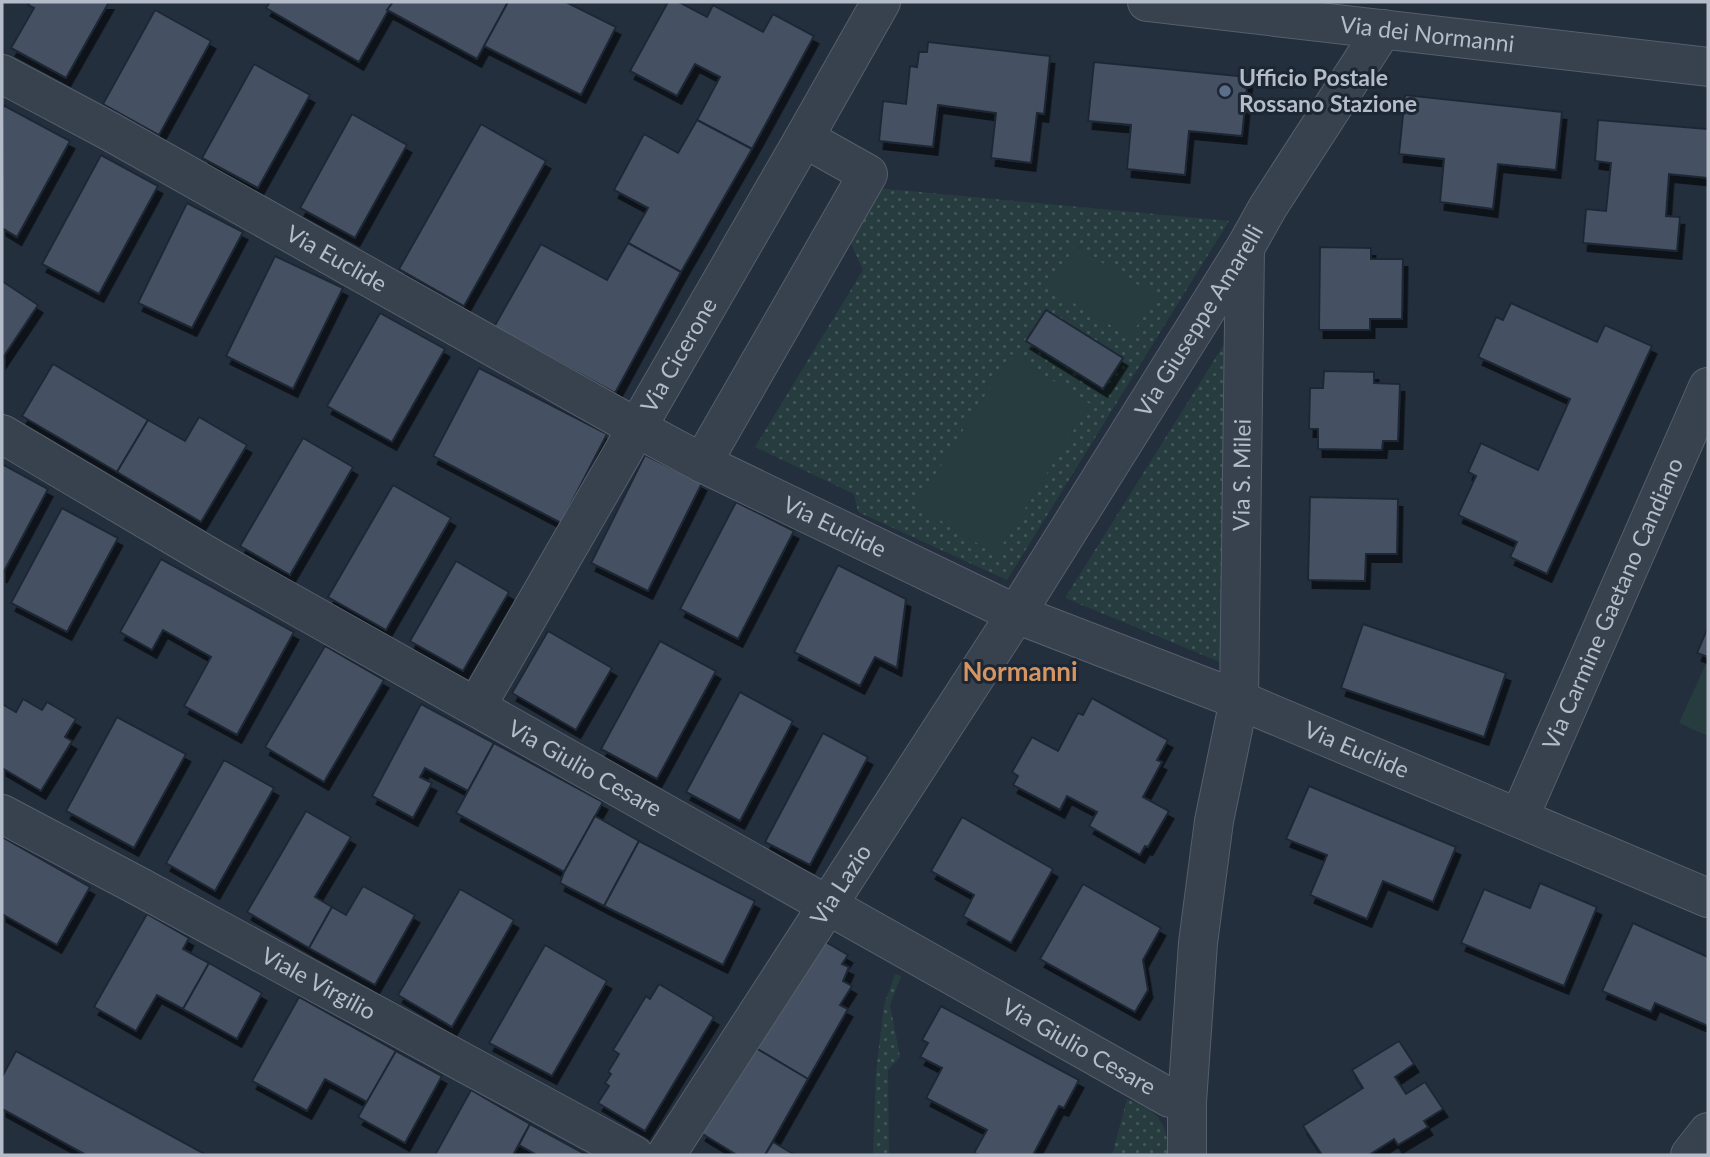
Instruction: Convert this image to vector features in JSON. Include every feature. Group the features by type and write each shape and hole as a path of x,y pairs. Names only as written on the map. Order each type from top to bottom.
{"street":[{"name":"Via Cicerone","path":"477,707 881,2"},
{"name":"Via dei Normanni","path":"1147,2 1708,67"},
{"name":"Via Giuseppe Amarelli","path":"1016,614 1268,207 1383,29"},
{"name":"Via Euclide","path":"2,74 111,132 702,463 1016,614 1239,700 1708,898"},
{"path":"702,463 868,174 804,138"},
{"name":"Via S. Milei","path":"1186,1155 1198,943 1214,821 1239,700 1245,248"},
{"name":"Via Carmine Gaetano Candiano","path":"1519,818 1708,387"},
{"name":"Via Giulio Cesare","path":"2,434 213,559 1170,1098"},
{"name":"Via Lazio","path":"666,1155 1016,614"},
{"name":"Viale Virgilio","path":"2,814 634,1155"},
{"path":"1690,1155 1708,1132"}],"green space":[{"path":"877,188 1229,221 1007,580 858,512 854,494 755,447 863,270 848,237"},
{"path":"1075,246 1156,296 1130,337 1049,288"},
{"path":"1228,338 1220,662 1065,598"},
{"path":"1011,354 1090,404 996,555 916,505"},
{"path":"1708,659 1708,736 1679,723"},
{"path":"895,974 901,976 890,1005 900,1057 888,1070 889,1155 873,1155 876,1072 884,1005"},
{"path":"1127,1099 1154,1113 1159,1119 1166,1134 1168,1155 1112,1155"}],"building":[{"path":"30,2 109,2 66,78 11,48 34,8 28,5"},
{"path":"270,2 393,2 359,62 266,8"},
{"path":"393,2 508,2 477,59 387,10"},
{"path":"508,2 566,2 616,27 581,95 484,46"},
{"path":"668,2 679,2 707,17 713,5 763,32 773,14 814,36 752,149 697,120 720,77 695,64 677,96 630,71"},
{"path":"155,10 211,41 159,135 103,104"},
{"path":"928,42 1050,56 1044,114 1037,113 1031,163 991,158 996,113 938,105 933,147 879,141 883,101 906,104 910,66 917,67 919,52 927,52"},
{"path":"1094,62 1248,77 1242,136 1189,131 1185,175 1127,169 1131,125 1088,121"},
{"path":"254,64 310,95 258,188 202,158"},
{"path":"1405,95 1562,112 1556,170 1498,164 1493,209 1440,202 1444,159 1399,154"},
{"path":"3,105 70,141 17,237 2,228"},
{"path":"352,114 407,145 355,238 300,208"},
{"path":"697,120 752,149 681,272 628,243 648,208 614,190 644,134 678,153"},
{"path":"1598,120 1708,129 1708,178 1669,174 1666,216 1680,217 1677,251 1583,243 1586,209 1606,211 1611,163 1595,161"},
{"path":"481,124 546,161 464,306 399,269"},
{"path":"101,155 158,186 99,294 42,264"},
{"path":"187,203 243,232 192,328 138,303"},
{"path":"628,243 681,272 615,393 494,327 541,244 607,280"},
{"path":"1320,247 1371,248 1371,259 1403,259 1402,319 1370,319 1370,330 1319,330"},
{"path":"275,256 343,288 293,389 226,356"},
{"path":"2,281 38,305 2,359"},
{"path":"1511,303 1597,342 1605,325 1652,346 1547,574 1510,557 1517,542 1458,515 1476,476 1468,472 1481,443 1538,470 1570,399 1478,357 1496,317 1503,320"},
{"path":"1046,310 1123,358 1103,389 1026,341"},
{"path":"380,313 445,349 392,442 327,406"},
{"path":"53,364 148,420 117,472 22,416"},
{"path":"479,368 607,434 561,523 433,456"},
{"path":"1324,371 1374,372 1374,383 1400,384 1398,441 1383,441 1382,450 1318,449 1318,429 1309,429 1310,388 1323,388"},
{"path":"199,417 247,445 201,522 117,472 148,420 185,441"},
{"path":"303,438 353,467 290,575 240,546"},
{"path":"645,455 702,483 648,591 591,563"},
{"path":"2,464 48,489 2,575"},
{"path":"393,485 451,518 386,630 328,597"},
{"path":"1310,497 1398,499 1397,554 1366,554 1365,581 1308,580"},
{"path":"736,502 794,531 738,639 680,609"},
{"path":"62,508 118,538 67,632 11,603"},
{"path":"161,559 294,632 237,735 184,706 211,657 163,630 152,650 120,632"},
{"path":"456,561 509,592 463,671 410,641"},
{"path":"838,565 906,599 897,668 875,657 860,686 794,652"},
{"path":"1363,624 1506,673 1484,737 1341,688"},
{"path":"1708,627 1708,657 1697,653"},
{"path":"548,631 612,668 576,730 512,693"},
{"path":"660,641 716,671 657,779 601,749"},
{"path":"325,646 384,680 324,782 265,747"},
{"path":"740,692 793,721 740,821 686,792"},
{"path":"1092,698 1168,740 1157,760 1162,762 1143,797 1169,811 1148,847 1145,846 1140,855 1089,826 1097,812 1067,796 1060,810 1013,785 1018,776 1012,772 1032,737 1058,751 1078,713 1083,715"},
{"path":"23,699 42,710 47,702 76,719 65,737 72,741 41,791 2,768 2,704 16,712"},
{"path":"421,704 494,743 468,791 425,768 420,777 432,783 413,818 372,796"},
{"path":"117,717 186,754 134,848 66,811"},
{"path":"823,733 868,757 810,865 765,842"},
{"path":"494,743 603,802 564,872 456,813"},
{"path":"224,760 274,788 215,891 166,863"},
{"path":"1309,786 1456,847 1433,902 1383,881 1367,919 1310,895 1327,855 1286,839"},
{"path":"306,811 351,837 315,897 332,907 309,948 247,912"},
{"path":"595,816 639,841 604,906 560,883"},
{"path":"962,817 1053,869 1011,943 963,916 974,895 931,871"},
{"path":"2,837 90,887 57,945 2,914"},
{"path":"639,841 755,901 723,965 604,906"},
{"path":"1540,883 1597,907 1564,986 1461,943 1484,889 1530,908"},
{"path":"1083,884 1161,928 1143,960 1148,990 1135,1012 1040,959"},
{"path":"363,886 415,915 375,985 309,948 332,907 346,915"},
{"path":"460,889 514,920 452,1027 398,995"},
{"path":"147,914 189,938 183,949 209,963 183,1009 157,995 136,1031 94,1007"},
{"path":"1633,923 1708,957 1708,1026 1655,1003 1651,1012 1602,991"},
{"path":"824,941 848,955 842,964 849,967 843,981 852,986 840,1005 848,1009 808,1079 754,1047"},
{"path":"545,945 607,981 552,1076 489,1043"},
{"path":"209,963 262,993 237,1039 183,1009"},
{"path":"659,984 714,1017 645,1131 598,1103 609,1086 605,1083 611,1074 608,1072 619,1054 613,1050 646,996 650,999"},
{"path":"299,997 396,1051 367,1102 325,1079 307,1111 252,1081"},
{"path":"941,1006 1079,1080 1064,1108 1059,1106 1033,1155 974,1153 987,1130 926,1098 942,1068 920,1057 928,1043 922,1040"},
{"path":"1399,1041 1414,1064 1395,1077 1406,1094 1425,1082 1443,1109 1424,1121 1428,1127 1398,1145 1394,1139 1369,1155 1322,1155 1303,1126 1363,1088 1352,1070"},
{"path":"754,1047 808,1079 765,1155 737,1155 701,1133"},
{"path":"16,1051 203,1153 202,1155 86,1155 2,1109 2,1077"},
{"path":"396,1051 442,1076 405,1143 358,1117"},
{"path":"471,1090 530,1124 513,1155 435,1155"},
{"path":"530,1124 587,1155 537,1155 519,1145"},
{"path":"773,1142 795,1155 765,1155"}],"place":[{"name":"Ufficio Postale Rossano Stazione","path":"1225,91"}],"district":[{"name":"Normanni","path":"1020,672"}]}
